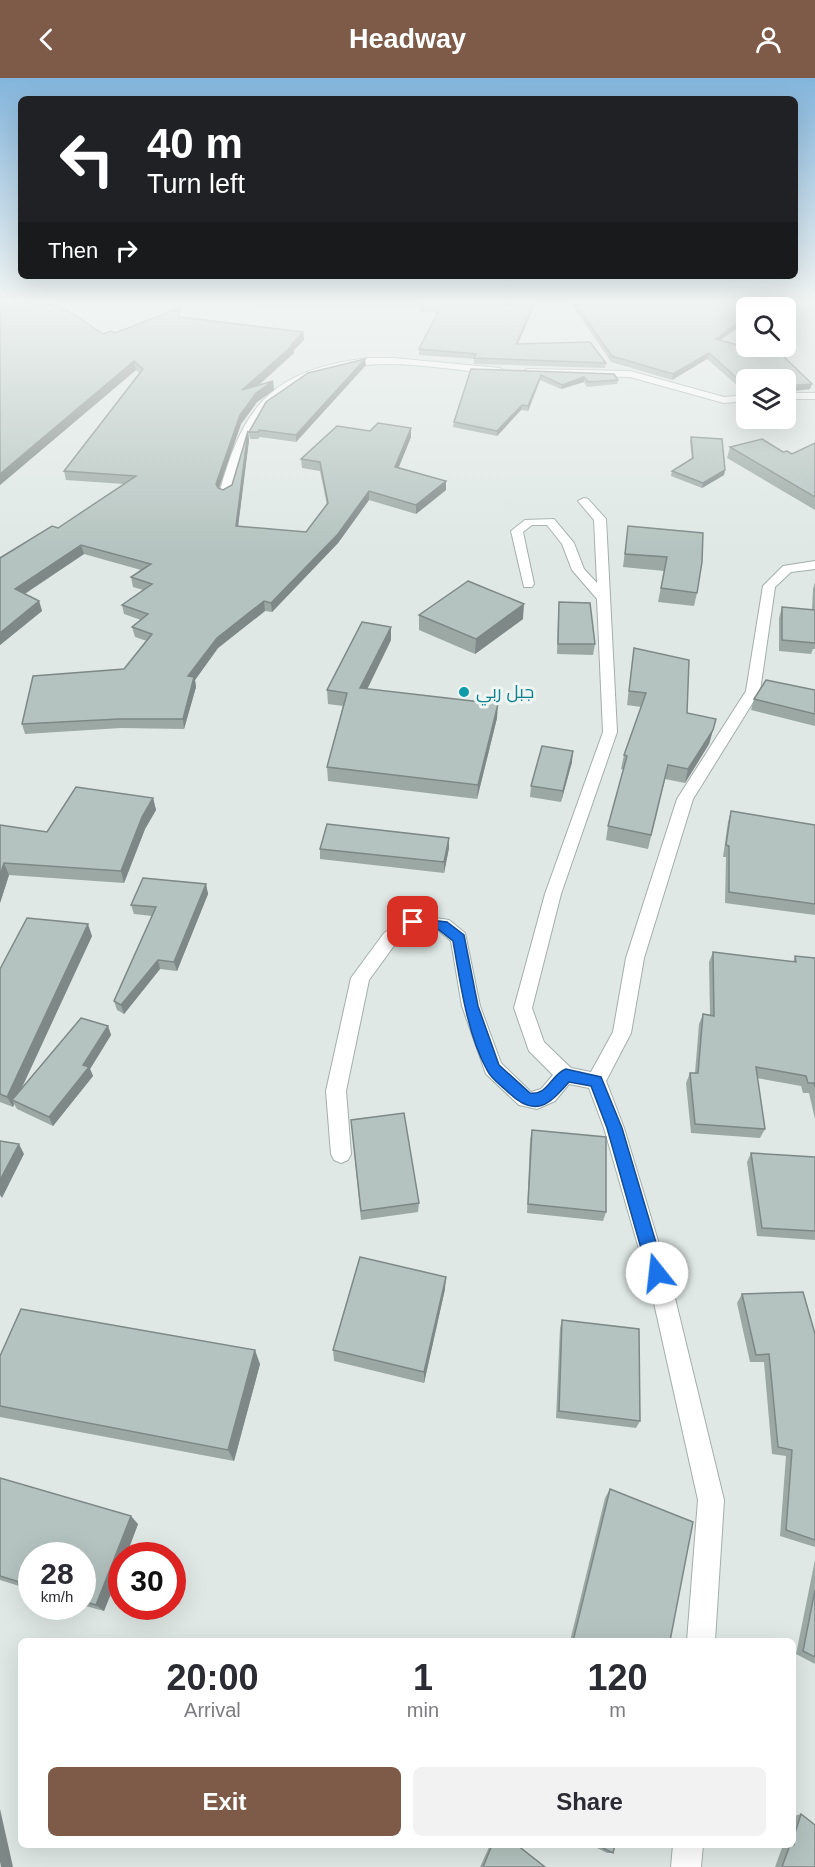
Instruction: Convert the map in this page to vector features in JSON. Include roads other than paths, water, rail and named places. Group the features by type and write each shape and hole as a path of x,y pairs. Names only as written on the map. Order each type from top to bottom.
{"street":[{"path":"225,494 237,449 248,425 261,405 290,385"},
{"path":"672,385 724,400 736,399"},
{"path":"796,396 815,396"},
{"path":"584,501 600,519 610,732 553,894 523,1008 536,1046 566,1075 596,1081"},
{"path":"528,584 517,531 529,522 550,521 568,543 578,570 602,596"},
{"path":"701,1638 711,1500 663,1294 614,1128 596,1081 622,1033 635,958 685,799 753,691 768,586 787,569 815,565"},
{"path":"341,1154 336,1091 360,978 390,938 413,922 443,925 459,938 471,1006 493,1068 526,1099 537,1101 548,1095 566,1075"},
{"path":"686,1867 688,1848"}],"place":[{"name":"جبل ربي","path":"464,692"}]}
